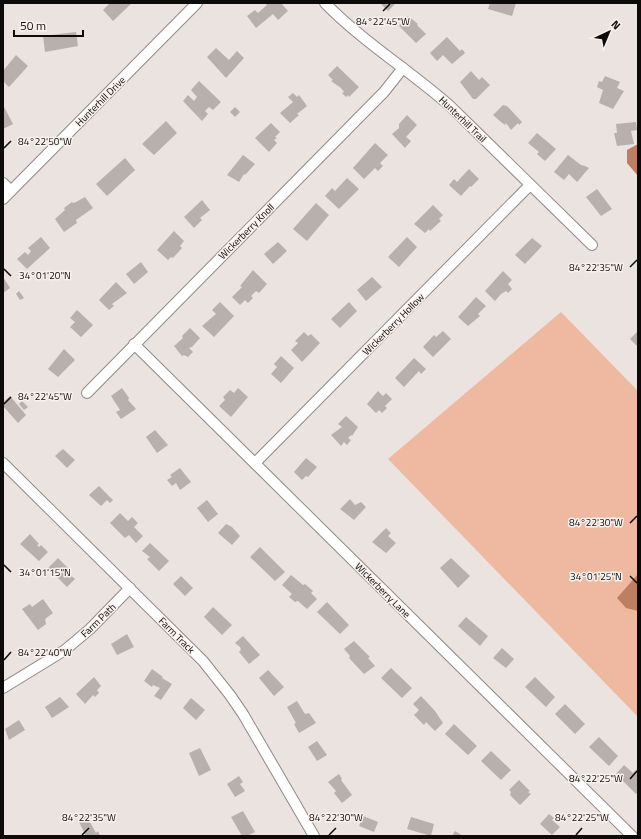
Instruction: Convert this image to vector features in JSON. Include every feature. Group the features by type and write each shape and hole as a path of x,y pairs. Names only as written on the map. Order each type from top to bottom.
{"street":[{"name":"Hunterhill Drive","path":"3,200 197,3"},
{"name":"Hunterhill Trail","path":"324,3 363,39 403,68 450,106 592,245"},
{"name":"Wickerberry Knoll","path":"87,393 384,92 403,68"},
{"path":"3,183 11,191"},
{"name":"Wickerberry Hollow","path":"255,463 530,185"},
{"name":"Wickerberry Lane","path":"134,344 632,836"},
{"name":"Farm Track","path":"3,463 203,661 230,695 314,836"},
{"name":"Farm Path","path":"3,688 66,650 90,629 130,588"}],"shaded area":[{"path":"638,144 638,176 627,163 627,150"},
{"path":"561,312 638,391 638,717 388,459"},
{"path":"638,574 638,611 626,608 617,598"}],"building":[{"path":"110,3 132,3 113,21 103,10"},
{"path":"265,3 281,3 288,11 278,20 273,14 256,28 247,16 255,10 258,13 267,5"},
{"path":"380,3 396,3 388,11"},
{"path":"490,3 516,3 512,16 488,9"},
{"path":"408,16 418,24 417,25 426,34 416,43 399,26"},
{"path":"76,32 78,46 45,52 43,36"},
{"path":"447,37 460,51 462,49 465,53 452,64 443,55 437,61 430,53"},
{"path":"216,48 229,60 237,51 244,58 226,78 207,57"},
{"path":"16,55 28,66 9,87 3,81 3,71"},
{"path":"337,66 359,87 349,97 348,95 346,97 342,93 344,92 341,88 331,81 333,80 328,75"},
{"path":"471,71 479,80 482,77 490,85 476,99 473,99 460,82"},
{"path":"605,76 620,82 617,88 624,91 613,109 599,103 603,90 597,87 599,81 602,82"},
{"path":"199,81 221,102 213,110 209,107 205,111 208,114 202,121 183,101 188,95 194,101 197,97 191,90"},
{"path":"293,93 297,97 299,95 307,106 297,114 299,115 290,123 280,113 293,102 288,97"},
{"path":"3,105 13,124 3,129"},
{"path":"503,105 507,106 522,122 519,125 518,123 511,130 506,123 505,125 493,115"},
{"path":"235,107 240,112 235,117 230,112"},
{"path":"407,115 417,125 406,137 411,141 405,148 392,134 399,128 399,124"},
{"path":"166,121 177,133 154,155 142,144"},
{"path":"636,122 637,130 631,131 634,144 617,146 614,133 617,133 616,124"},
{"path":"271,123 280,132 274,140 277,143 269,152 255,138"},
{"path":"537,133 556,149 545,161 537,154 539,152 528,143"},
{"path":"375,143 388,155 380,163 383,166 378,171 375,168 364,179 353,168"},
{"path":"243,155 255,164 245,175 244,174 239,182 227,175"},
{"path":"568,155 581,165 589,168 577,182 569,174 564,180 554,172"},
{"path":"125,158 135,170 107,196 96,184"},
{"path":"469,169 479,179 461,196 449,185 454,179 457,182"},
{"path":"347,178 359,189 339,209 325,196 332,188 335,191"},
{"path":"597,189 612,209 601,216 586,197"},
{"path":"85,197 93,208 76,220 77,223 64,232 55,219 65,210 64,208 72,202 76,202"},
{"path":"202,200 210,210 200,218 202,220 194,228 184,217"},
{"path":"316,203 329,215 307,241 293,229"},
{"path":"433,205 443,215 439,219 441,221 430,231 429,229 425,233 414,224"},
{"path":"174,231 184,241 180,246 182,248 173,258 171,257 168,260 157,250"},
{"path":"41,237 50,248 27,269 17,259 25,252 28,255 31,251 28,248"},
{"path":"407,237 417,247 399,267 388,257"},
{"path":"532,238 542,246 525,264 515,255"},
{"path":"278,242 287,251 273,264 264,254"},
{"path":"141,262 148,272 134,284 126,274"},
{"path":"253,270 267,284 259,293 256,291 251,296 253,298 248,303 245,300 240,305 232,297 242,287 240,286"},
{"path":"503,271 512,280 508,284 512,289 508,293 506,291 501,294 495,301 485,291"},
{"path":"3,277 10,288 3,293"},
{"path":"372,277 382,287 366,301 357,290"},
{"path":"116,282 127,293 112,304 114,306 109,310 99,300"},
{"path":"19,291 24,298 20,300 16,294"},
{"path":"476,297 486,306 478,314 480,316 468,326 458,317"},
{"path":"220,302 234,316 214,337 202,326 216,314 212,310"},
{"path":"349,302 357,311 340,328 331,319"},
{"path":"77,310 93,325 81,337 70,327 75,322 70,318"},
{"path":"190,328 200,338 192,347 189,348 193,352 188,357 184,355 182,356 174,346 183,338 182,336"},
{"path":"443,331 451,339 433,357 423,347 434,335 436,337"},
{"path":"638,331 638,347 630,339"},
{"path":"304,332 308,336 311,334 320,343 302,362 291,350 298,343 295,341"},
{"path":"64,349 75,360 58,377 48,369"},
{"path":"281,356 294,368 281,383 271,374 277,367 274,364"},
{"path":"414,358 426,369 421,374 419,371 404,387 395,378"},
{"path":"122,388 129,398 128,400 136,409 121,419 116,412 120,410 111,396"},
{"path":"238,388 248,397 231,417 219,406 225,400 223,397 230,390 234,393"},
{"path":"378,391 383,396 386,393 392,399 385,406 387,408 382,413 379,410 376,413 367,404"},
{"path":"10,396 26,415 18,423 3,406 3,402"},
{"path":"22,401 28,407 24,410 19,404"},
{"path":"346,416 358,427 352,436 351,435 348,438 351,440 347,445 344,442 341,446 331,435 342,427 338,424"},
{"path":"155,430 168,445 157,453 146,437"},
{"path":"63,449 75,460 67,468 55,456"},
{"path":"306,458 317,467 308,477 306,476 302,480 294,472"},
{"path":"180,468 191,482 180,490 176,483 172,486 167,480 172,477 170,475"},
{"path":"99,486 113,500 110,503 107,500 101,506 89,495"},
{"path":"350,499 355,505 361,502 366,507 354,520 340,509"},
{"path":"207,500 218,514 208,522 197,508"},
{"path":"120,513 128,521 132,517 138,523 134,527 143,536 136,543 129,535 125,538 110,523"},
{"path":"226,524 232,527 240,536 232,545 218,533"},
{"path":"386,528 391,533 388,536 396,543 386,553 372,542"},
{"path":"30,534 39,544 37,545 39,547 41,545 48,552 39,561 20,544"},
{"path":"150,543 169,561 159,571 147,559 150,557 142,551"},
{"path":"260,547 285,572 275,581 250,557"},
{"path":"58,558 70,570 68,573 75,579 67,587 48,568"},
{"path":"451,558 470,576 458,588 440,568"},
{"path":"291,575 313,591 311,593 317,599 307,609 298,601 295,602 289,597 292,594 282,585"},
{"path":"181,576 193,588 185,596 173,584"},
{"path":"43,599 53,613 45,619 46,624 38,630 22,609 30,604 32,607"},
{"path":"327,602 349,625 340,634 317,612"},
{"path":"213,607 232,625 222,635 204,617"},
{"path":"466,617 488,636 480,646 458,626"},
{"path":"127,634 134,647 117,655 111,644"},
{"path":"243,636 260,655 249,664 239,652 241,650 240,647 235,643"},
{"path":"354,641 370,657 368,658 375,666 364,674 349,658 350,656 344,649"},
{"path":"502,648 514,659 506,668 493,658"},
{"path":"391,668 412,688 402,698 381,678"},
{"path":"152,669 172,684 161,700 154,696 160,688 153,685 152,687 144,681"},
{"path":"268,670 284,687 274,696 259,678"},
{"path":"94,677 101,686 97,690 99,693 95,697 93,695 85,704 76,694"},
{"path":"535,677 555,697 546,707 525,687"},
{"path":"421,696 435,711 443,723 435,731 426,722 424,725 414,715 419,710 413,704"},
{"path":"60,697 69,707 52,718 45,707"},
{"path":"191,698 205,710 196,720 183,708"},
{"path":"297,701 305,714 309,713 316,723 299,733 294,724 296,723 287,707"},
{"path":"565,704 585,724 575,734 555,714"},
{"path":"19,720 25,730 9,740 5,729"},
{"path":"454,724 477,746 468,755 445,734"},
{"path":"599,737 618,756 609,766 589,747"},
{"path":"317,741 327,755 317,761 308,747"},
{"path":"200,748 211,770 199,776 189,753"},
{"path":"491,751 511,770 501,780 481,761"},
{"path":"624,765 633,773 637,769 638,770 638,792 636,794 616,774"},
{"path":"339,774 342,779 341,780 352,795 342,803 334,793 336,791 328,782"},
{"path":"239,776 243,782 240,784 245,791 235,797 227,784"},
{"path":"519,780 531,794 520,805 510,795 511,792 509,790"},
{"path":"243,811 255,832 247,836 242,836 231,817"},
{"path":"549,814 554,818 552,820 560,827 552,835 540,824"},
{"path":"86,815 96,833 98,831 100,836 86,836 78,820"},
{"path":"363,816 378,822 374,832 359,826"},
{"path":"411,817 434,824 431,836 407,829"},
{"path":"455,831 463,836 452,836"}]}
